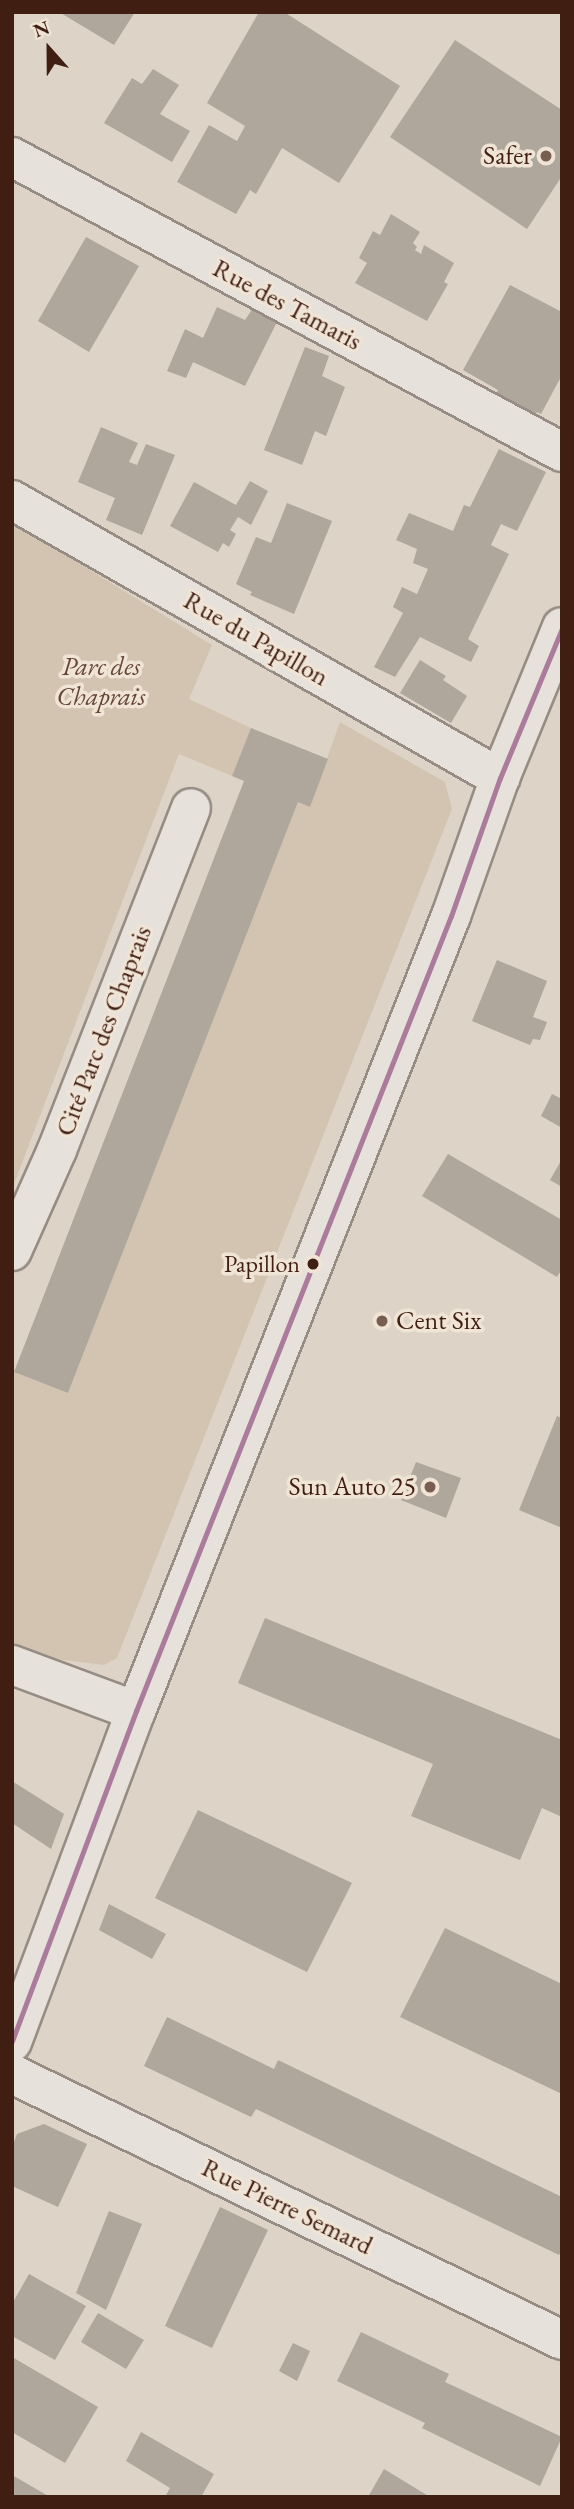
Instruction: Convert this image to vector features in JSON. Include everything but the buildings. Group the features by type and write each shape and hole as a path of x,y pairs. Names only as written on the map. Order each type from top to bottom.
{"street":[{"name":"Rue des Tamaris","path":"12,157 562,452"},
{"name":"Rue du Papillon","path":"12,500 500,778"},
{"path":"12,2042 136,1711 451,916 500,778 562,628"},
{"name":"Cité Parc des Chaprais","path":"12,1251 57,1150 191,808"},
{"path":"12,1665 136,1711"},
{"name":"Rue Pierre Semard","path":"12,2074 562,2340"}],"green space":[{"name":"Parc des Chaprais","path":"12,522 212,645 189,699 251,728 232,776 179,754 12,1189"},
{"path":"340,722 445,782 452,809 117,1658 104,1665 55,1659 12,1643 12,1376 14,1372 68,1393 298,802 310,806"}],"transit line":[{"path":"12,2041 136,1711 451,916 500,778 562,628"}],"place":[{"name":"Safer","path":"546,156"},
{"name":"Papillon","path":"313,1264"},
{"name":"Cent Six","path":"382,1321"},
{"name":"Sun Auto 25","path":"430,1487"}]}
